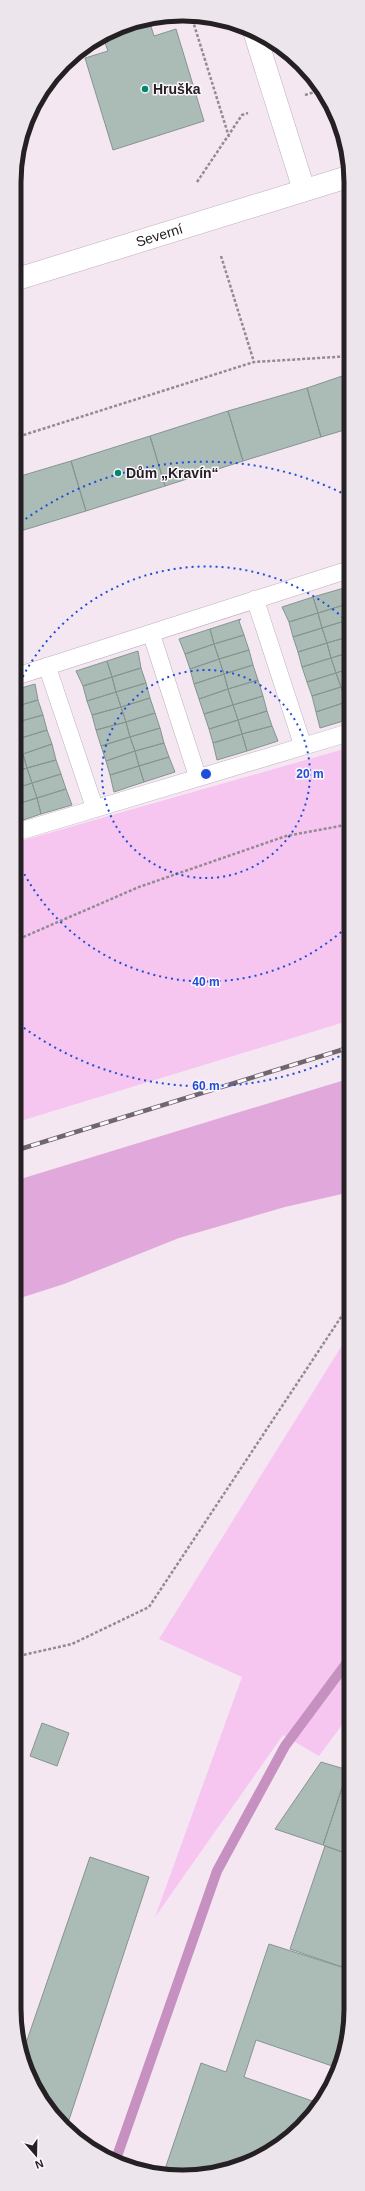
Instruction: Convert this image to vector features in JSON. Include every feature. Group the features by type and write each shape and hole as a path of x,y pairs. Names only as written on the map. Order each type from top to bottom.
{"street":[{"path":"257,40 304,190"},
{"name":"Severní","path":"21,278 344,178"}],"lane":[{"path":"21,675 344,571"},
{"path":"255,599 303,746"},
{"path":"151,633 198,778"},
{"path":"47,666 95,809"},
{"path":"21,831 344,734"}],"path":[{"path":"193,21 229,137"},
{"path":"197,182 229,137 242,115"},
{"path":"221,256 254,362"},
{"path":"21,436 254,362 344,356"},
{"path":"21,938 139,887 286,836 344,825"},
{"path":"21,1655 72,1644 149,1607 344,1313"}],"shaded area":[{"path":"344,749 344,1022 21,1121 21,841"},
{"path":"344,1080 344,1192 342,1194 285,1207 179,1238 64,1284 21,1298 21,1179"},
{"path":"344,1342 344,1722 319,1756 283,1735 155,1917 242,1677 159,1639"}],"building":[{"name":"Hruška","path":"150,24 154,36 176,29 204,121 113,150 85,58 108,51 105,42 121,33"},
{"path":"344,375 344,430 321,437 307,388"},
{"name":"Dům „Kravín“","path":"307,388 321,437 243,461 228,411"},
{"name":"Dům „Kravín“","path":"228,411 243,461 165,486 150,436"},
{"name":"Dům „Kravín“","path":"150,436 165,486 86,511 71,461"},
{"path":"71,461 86,511 21,531 21,476"},
{"path":"344,588 344,605 318,613 313,597"},
{"path":"313,597 318,613 289,622 282,607"},
{"path":"344,605 344,621 322,628 318,613"},
{"path":"318,613 322,628 293,637 289,622"},
{"path":"241,619 239,621 244,635 214,644 210,629"},
{"path":"344,621 344,638 327,643 322,628"},
{"path":"322,628 327,643 298,652 293,637"},
{"path":"210,629 214,644 185,654 179,639"},
{"path":"244,635 249,650 219,659 214,644"},
{"path":"344,638 344,654 331,658 327,643"},
{"path":"327,643 331,658 302,667 298,652"},
{"path":"214,644 219,659 190,669 185,654"},
{"path":"249,650 253,665 224,674 219,659"},
{"path":"138,651 141,668 112,677 107,661"},
{"path":"344,654 344,670 336,673 331,658"},
{"path":"331,658 336,673 307,682 302,667"},
{"path":"219,659 224,674 194,684 190,669"},
{"path":"107,661 112,677 83,686 76,671"},
{"path":"253,665 258,680 228,689 224,674"},
{"path":"141,668 146,683 116,692 112,677"},
{"path":"344,670 344,686 341,687 336,673"},
{"path":"336,673 341,687 312,696 307,682"},
{"path":"224,674 228,689 199,699 194,684"},
{"path":"112,677 116,692 87,701 83,686"},
{"path":"258,680 263,696 233,705 228,689"},
{"path":"146,683 150,698 121,707 116,692"},
{"path":"35,684 38,700 21,705 21,688"},
{"path":"344,686 344,696 341,687"},
{"path":"341,687 344,696 344,703 316,712 312,696"},
{"path":"228,689 233,705 204,714 199,699"},
{"path":"116,692 121,707 92,715 87,701"},
{"path":"263,696 267,711 238,720 233,705"},
{"path":"150,698 155,713 126,722 121,707"},
{"path":"38,700 43,715 21,721 21,705"},
{"path":"344,703 344,721 320,728 316,712"},
{"path":"233,705 238,720 209,729 204,714"},
{"path":"121,707 126,722 96,730 92,715"},
{"path":"267,711 272,726 242,734 238,720"},
{"path":"155,713 160,728 130,737 126,722"},
{"path":"43,715 47,730 21,738 21,721"},
{"path":"238,720 242,734 213,743 209,729"},
{"path":"126,722 130,737 101,746 96,730"},
{"path":"272,726 278,741 247,751 242,734"},
{"path":"160,728 164,743 135,751 130,737"},
{"path":"47,730 52,744 23,754 21,748 21,738"},
{"path":"242,734 247,751 217,760 213,743"},
{"path":"130,737 135,751 106,761 101,746"},
{"path":"164,743 169,757 139,766 135,751"},
{"path":"52,744 56,760 27,768 23,754"},
{"path":"135,751 139,766 110,775 106,761"},
{"path":"21,754 23,754 27,768 21,770"},
{"path":"169,757 175,772 144,782 139,766"},
{"path":"56,760 61,774 32,783 27,768"},
{"path":"139,766 144,782 114,792 110,775"},
{"path":"27,768 32,783 21,787 21,770"},
{"path":"61,774 66,789 37,798 32,783"},
{"path":"32,783 37,798 21,803 21,787"},
{"path":"66,789 72,805 41,814 37,798"},
{"path":"37,798 41,814 21,821 21,803"},
{"path":"42,1723 69,1733 57,1766 30,1756"},
{"path":"321,1762 344,1769 344,1782 323,1845 275,1829"},
{"path":"344,1782 344,1852 323,1845"},
{"path":"325,1846 344,1853 344,1968 290,1949"},
{"path":"90,1857 149,1877 68,2123 54,2107 38,2080 33,2070 25,2045"},
{"path":"269,1944 344,1968 343,2030 333,2066 256,2040 244,2077 314,2102 297,2123 272,2143 244,2158 204,2169 165,2169 201,2063 226,2072"}],"waterway":[{"path":"117,2156 217,1871 285,1746 344,1666"}],"railway":[{"path":"21,1149 344,1049"}],"place":[{"name":"Hruška","path":"145,89"},
{"name":"Dům „Kravín“","path":"118,473"}]}
